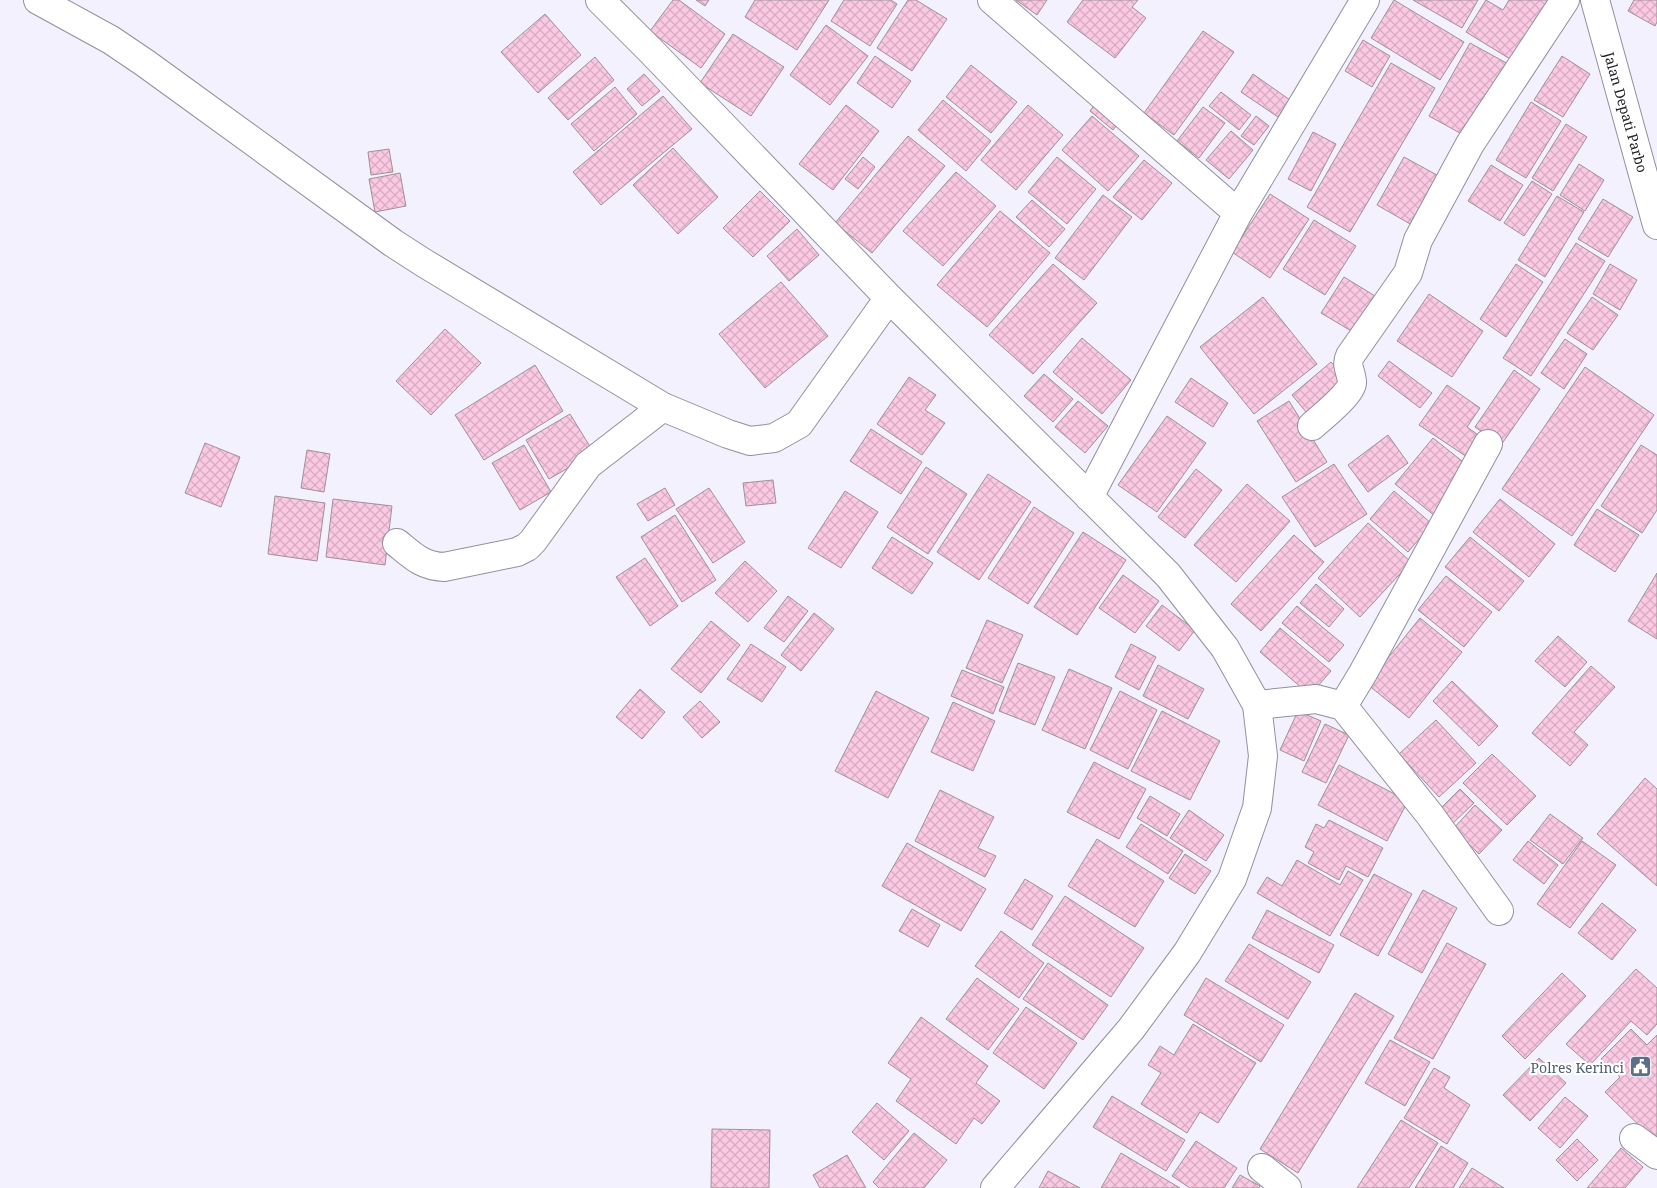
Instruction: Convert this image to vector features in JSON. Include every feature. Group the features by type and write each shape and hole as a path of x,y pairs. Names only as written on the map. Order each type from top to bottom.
{"street":[{"path":"38,0 111,40 138,58 409,253 663,407 728,434 750,441 774,438 799,424 889,298"},
{"path":"600,0 651,50 889,298 1168,575 1225,648 1256,705 1263,756 1257,808 1232,879 1187,953 1132,1029 995,1188"},
{"path":"992,0 1238,213"},
{"path":"1089,497 1238,213 1365,0"},
{"path":"1312,426 1350,391 1352,380 1347,363 1350,356 1408,272 1418,240 1470,144 1565,0"},
{"name":"Jalan Depati Parbo","path":"1594,0 1657,225"},
{"path":"397,543 420,562 436,567 517,552 527,547 588,465 663,407"},
{"path":"1343,706 1363,673 1488,444"},
{"path":"1256,705 1316,699 1343,706 1430,815 1499,911"},
{"path":"1634,1138 1657,1155"},
{"path":"1262,1168 1287,1188"}],"building":[{"path":"673,0 679,0 725,34 701,68 650,31"},
{"path":"696,0 709,0 705,6"},
{"path":"755,0 829,0 797,50 745,17"},
{"path":"844,0 891,0 897,4 870,46 831,21"},
{"path":"908,0 916,0 947,19 912,71 877,48"},
{"path":"1016,0 1047,0 1037,15"},
{"path":"1083,0 1138,0 1132,7 1146,18 1115,58 1067,22"},
{"path":"1394,0 1464,42 1440,80 1371,38"},
{"path":"1413,0 1478,0 1462,28"},
{"path":"1486,0 1503,10 1509,0 1549,0 1515,62 1466,32"},
{"path":"1634,0 1657,0 1657,22 1655,26 1628,11"},
{"path":"545,14 581,55 538,93 501,52"},
{"path":"826,25 868,56 830,105 790,75"},
{"path":"1203,31 1234,52 1174,135 1144,113"},
{"path":"733,34 784,67 751,116 700,83"},
{"path":"1363,40 1390,56 1372,87 1345,71"},
{"path":"1470,43 1510,65 1469,138 1429,116"},
{"path":"875,56 911,81 892,108 857,83"},
{"path":"1562,56 1590,74 1563,117 1534,100"},
{"path":"595,57 614,80 568,120 548,98"},
{"path":"1391,63 1435,88 1350,232 1307,207"},
{"path":"971,65 1017,102 991,133 946,97"},
{"path":"644,74 660,91 642,106 627,89"},
{"path":"1253,74 1290,100 1278,117 1241,92"},
{"path":"615,87 637,114 594,151 571,124"},
{"path":"1221,92 1251,115 1239,130 1209,106"},
{"path":"663,96 692,129 601,205 573,172"},
{"path":"943,100 991,141 966,171 918,130"},
{"path":"1098,100 1121,120 1113,130 1090,111"},
{"path":"1531,102 1561,121 1526,178 1496,160"},
{"path":"846,105 879,131 833,190 799,164"},
{"path":"1028,105 1063,135 1016,190 981,160"},
{"path":"1203,107 1225,123 1199,158 1177,141"},
{"path":"1092,116 1139,156 1108,191 1062,150"},
{"path":"1256,116 1269,126 1254,145 1241,136"},
{"path":"1566,124 1587,137 1553,191 1532,178"},
{"path":"1231,131 1253,150 1229,179 1206,160"},
{"path":"1313,132 1336,144 1311,191 1288,179"},
{"path":"908,136 945,166 872,253 835,223"},
{"path":"673,148 718,197 678,234 633,185"},
{"path":"389,149 393,172 371,175 368,152"},
{"path":"863,157 875,167 858,189 845,179"},
{"path":"1057,157 1096,189 1067,224 1028,192"},
{"path":"1404,157 1446,180 1419,229 1377,205"},
{"path":"1144,160 1172,183 1142,220 1113,197"},
{"path":"1579,164 1604,180 1585,211 1560,195"},
{"path":"1491,165 1523,185 1500,221 1468,201"},
{"path":"956,172 996,206 943,266 903,231"},
{"path":"400,173 406,206 375,212 369,179"},
{"path":"1532,181 1552,194 1524,236 1504,223"},
{"path":"760,191 790,221 753,257 723,228"},
{"path":"1270,194 1309,219 1270,278 1232,252"},
{"path":"1103,195 1132,217 1084,280 1055,258"},
{"path":"1557,196 1584,212 1545,277 1518,260"},
{"path":"1603,199 1633,217 1608,257 1578,239"},
{"path":"1032,200 1065,229 1049,247 1016,217"},
{"path":"1000,211 1050,253 987,327 937,285"},
{"path":"1314,220 1356,246 1325,295 1283,269"},
{"path":"797,229 819,255 789,281 767,256"},
{"path":"1576,243 1605,261 1531,376 1503,358"},
{"path":"1053,264 1097,303 1033,374 989,335"},
{"path":"1516,264 1543,282 1506,337 1480,319"},
{"path":"1610,264 1637,280 1620,310 1593,294"},
{"path":"1344,277 1380,299 1358,335 1321,313"},
{"path":"781,282 828,336 765,388 719,334"},
{"path":"1429,294 1483,331 1452,377 1397,341"},
{"path":"1263,297 1317,364 1254,414 1200,347"},
{"path":"1592,297 1618,315 1593,350 1567,333"},
{"path":"445,329 481,363 431,415 396,381"},
{"path":"1082,338 1131,380 1102,414 1053,372"},
{"path":"1565,339 1587,354 1564,389 1541,373"},
{"path":"1389,361 1432,393 1420,408 1378,376"},
{"path":"1331,362 1351,385 1311,418 1292,395"},
{"path":"535,365 563,411 484,460 455,415"},
{"path":"1585,367 1654,415 1572,536 1502,489"},
{"path":"1514,370 1540,389 1501,445 1475,427"},
{"path":"1044,374 1073,399 1053,422 1024,396"},
{"path":"909,377 936,395 925,410 945,423 922,455 877,424"},
{"path":"1191,378 1228,403 1213,427 1175,402"},
{"path":"1447,385 1480,408 1467,427 1484,439 1470,459 1419,425"},
{"path":"1078,401 1108,426 1085,453 1055,427"},
{"path":"1289,401 1327,462 1296,482 1257,421"},
{"path":"570,414 594,453 549,479 526,440"},
{"path":"1167,416 1206,443 1157,512 1118,485"},
{"path":"871,429 922,462 901,494 850,461"},
{"path":"1388,435 1408,463 1368,492 1348,465"},
{"path":"1433,438 1472,469 1435,516 1395,484"},
{"path":"205,443 240,457 221,507 185,493"},
{"path":"524,445 551,492 520,510 492,463"},
{"path":"1641,445 1657,455 1657,510 1642,533 1601,506"},
{"path":"307,450 330,454 324,492 301,488"},
{"path":"1334,464 1367,514 1315,547 1282,497"},
{"path":"926,467 967,494 928,554 887,527"},
{"path":"1196,469 1222,490 1185,538 1158,517"},
{"path":"988,474 1031,502 979,580 937,552"},
{"path":"773,480 776,503 746,506 743,483"},
{"path":"1247,484 1290,521 1236,582 1194,545"},
{"path":"665,488 675,505 648,521 637,504"},
{"path":"709,488 745,542 713,563 676,509"},
{"path":"845,491 878,512 841,568 808,548"},
{"path":"1394,491 1432,524 1408,552 1370,519"},
{"path":"275,496 325,503 317,561 268,554"},
{"path":"333,499 392,506 385,565 326,557"},
{"path":"1500,499 1555,544 1529,577 1473,532"},
{"path":"1034,507 1074,533 1028,604 988,578"},
{"path":"1597,509 1639,535 1615,572 1574,545"},
{"path":"675,515 716,580 682,602 641,537"},
{"path":"1368,523 1411,562 1360,617 1318,578"},
{"path":"1083,532 1126,560 1077,635 1034,607"},
{"path":"1294,535 1324,562 1261,631 1231,604"},
{"path":"892,537 933,563 912,594 872,568"},
{"path":"1470,537 1524,581 1499,611 1445,567"},
{"path":"645,558 678,606 650,626 616,577"},
{"path":"745,561 777,591 748,622 715,593"},
{"path":"1657,573 1657,639 1628,621"},
{"path":"1123,575 1159,601 1135,633 1099,608"},
{"path":"1446,576 1492,612 1464,647 1418,610"},
{"path":"1316,584 1344,609 1329,627 1300,603"},
{"path":"788,596 808,611 784,642 764,628"},
{"path":"1162,605 1195,630 1179,651 1146,626"},
{"path":"1297,606 1344,645 1329,662 1282,623"},
{"path":"814,613 834,629 801,671 781,655"},
{"path":"1420,618 1462,652 1409,718 1367,684"},
{"path":"987,620 1023,635 1002,683 966,668"},
{"path":"711,621 740,645 701,693 671,669"},
{"path":"1280,628 1331,671 1310,695 1260,652"},
{"path":"1558,636 1587,662 1565,687 1535,661"},
{"path":"751,644 786,667 762,702 727,679"},
{"path":"1131,644 1156,657 1139,690 1115,677"},
{"path":"1018,663 1055,677 1035,725 999,711"},
{"path":"1158,665 1204,689 1188,719 1143,696"},
{"path":"1591,666 1615,687 1574,732 1588,745 1570,766 1532,733"},
{"path":"1069,669 1112,688 1085,749 1042,730"},
{"path":"962,670 1004,687 993,714 951,696"},
{"path":"1452,681 1498,726 1479,746 1433,701"},
{"path":"640,689 665,712 642,739 616,717"},
{"path":"876,691 929,718 888,798 835,771"},
{"path":"1120,691 1157,710 1128,769 1090,750"},
{"path":"700,701 720,722 702,738 683,717"},
{"path":"953,702 995,721 973,771 931,752"},
{"path":"1162,711 1220,741 1190,800 1131,771"},
{"path":"1298,711 1321,721 1304,761 1280,750"},
{"path":"1436,720 1476,763 1439,797 1399,754"},
{"path":"1325,724 1349,735 1326,783 1302,772"},
{"path":"1492,754 1536,796 1507,825 1463,783"},
{"path":"1094,762 1146,789 1119,839 1067,812"},
{"path":"1339,765 1408,801 1387,841 1318,805"},
{"path":"1645,778 1657,789 1657,886 1597,834"},
{"path":"1460,789 1474,803 1450,826 1436,813"},
{"path":"940,790 994,817 978,848 996,856 985,877 915,841"},
{"path":"1150,796 1180,814 1167,836 1137,818"},
{"path":"1475,805 1502,830 1479,854 1453,829"},
{"path":"1189,810 1224,835 1206,861 1170,838"},
{"path":"1550,814 1583,838 1563,864 1530,840"},
{"path":"1329,820 1383,848 1368,877 1346,866 1339,880 1308,863 1314,852 1305,847 1316,824 1324,828"},
{"path":"1141,824 1183,851 1168,874 1126,847"},
{"path":"1097,839 1164,881 1135,927 1068,886"},
{"path":"1528,841 1558,865 1544,884 1513,860"},
{"path":"1582,841 1616,865 1570,928 1537,904"},
{"path":"907,843 986,889 961,931 882,886"},
{"path":"1185,854 1211,871 1195,894 1169,878"},
{"path":"1297,860 1340,885 1348,871 1363,880 1330,936 1257,893 1267,877 1282,886"},
{"path":"1374,874 1412,894 1378,956 1340,935"},
{"path":"1025,879 1053,896 1032,930 1004,913"},
{"path":"1423,890 1457,908 1422,973 1388,954"},
{"path":"1065,896 1144,948 1111,997 1032,945"},
{"path":"1602,903 1636,930 1612,960 1578,933"},
{"path":"912,909 940,925 928,947 899,931"},
{"path":"1267,910 1334,945 1319,973 1252,938"},
{"path":"1001,931 1044,963 1019,998 975,966"},
{"path":"1447,943 1486,964 1433,1059 1394,1038"},
{"path":"1249,944 1311,982 1288,1019 1225,981"},
{"path":"1048,963 1108,1005 1083,1040 1023,999"},
{"path":"1636,969 1657,988 1657,1024 1647,1035 1631,1021 1590,1065 1566,1044"},
{"path":"1562,973 1586,996 1525,1059 1502,1036"},
{"path":"977,978 1019,1009 988,1050 946,1019"},
{"path":"1206,978 1284,1025 1261,1062 1184,1015"},
{"path":"1355,993 1394,1016 1298,1173 1260,1149"},
{"path":"1026,1007 1077,1043 1044,1089 993,1053"},
{"path":"921,1017 988,1066 976,1083 1000,1101 982,1124 974,1118 956,1144 896,1101 911,1079 888,1063"},
{"path":"1193,1024 1256,1063 1218,1123 1200,1112 1187,1133 1141,1104 1161,1073 1148,1065 1160,1046 1174,1055"},
{"path":"1631,1029 1647,1045 1657,1035 1657,1143 1605,1092 1620,1077 1601,1059"},
{"path":"1390,1040 1430,1062 1405,1106 1365,1083"},
{"path":"1539,1058 1566,1083 1530,1121 1503,1095"},
{"path":"1434,1068 1450,1077 1444,1088 1470,1105 1447,1144 1404,1118"},
{"path":"1112,1096 1185,1140 1166,1171 1093,1127"},
{"path":"1565,1097 1588,1116 1560,1148 1538,1128"},
{"path":"877,1103 909,1131 884,1160 852,1132"},
{"path":"1401,1120 1438,1143 1409,1188 1357,1188"},
{"path":"712,1129 770,1130 769,1188 711,1188"},
{"path":"914,1133 947,1160 924,1188 879,1188 873,1182"},
{"path":"1577,1139 1598,1160 1577,1181 1556,1160"},
{"path":"1196,1141 1237,1168 1224,1188 1190,1188 1172,1176"},
{"path":"1441,1146 1468,1163 1453,1188 1415,1188"},
{"path":"1621,1148 1643,1167 1625,1188 1587,1188"},
{"path":"1121,1153 1180,1188 1101,1188"},
{"path":"847,1155 866,1188 820,1188 813,1175"},
{"path":"1472,1168 1504,1188 1459,1188"},
{"path":"1048,1171 1080,1188 1039,1188"},
{"path":"1240,1175 1260,1186 1259,1188 1232,1188"}],"place":[{"name":"Polres Kerinci","path":"1640,1067"}]}
